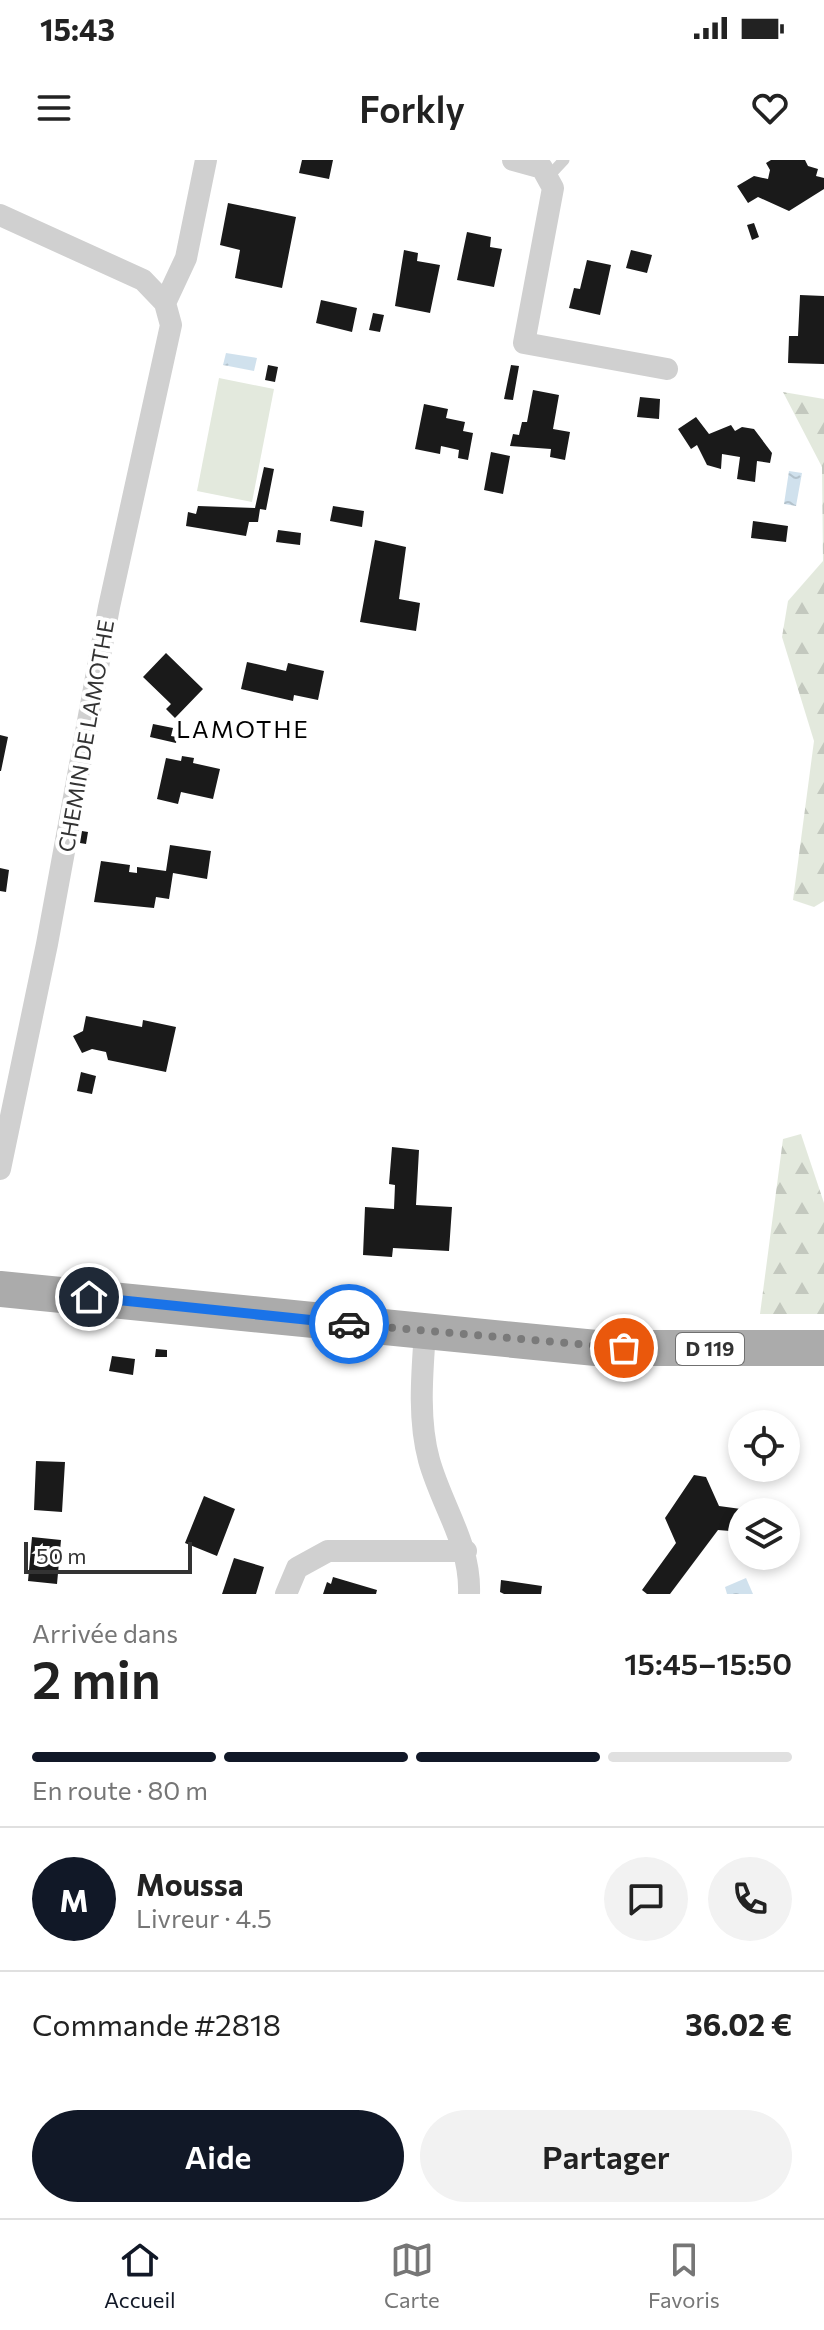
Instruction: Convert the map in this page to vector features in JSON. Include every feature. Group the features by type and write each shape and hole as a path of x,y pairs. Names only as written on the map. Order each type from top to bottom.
{"main road":[{"name":"D 119","path":"0,1289 596,1348 824,1348"}],"street":[{"path":"0,215 143,280 165,303 186,258 206,160"},
{"path":"513,160 556,168 524,343 667,369"},
{"name":"CHEMIN DE LAMOTHE","path":"0,1169 47,944 109,607 171,325 165,303"},
{"path":"425,1332 422,1429 429,1461 466,1551 469,1594"},
{"path":"286,1594 297,1568 328,1551 466,1551"}],"green space":[{"path":"219,378 274,389 252,502 197,491"},
{"path":"783,392 824,399 824,901 814,907 793,900 814,741 782,637 788,601 823,561 822,467"},
{"path":"801,1134 824,1203 824,1314 760,1314 783,1139"}],"water":[{"path":"226,353 257,358 254,371 223,365"},
{"path":"789,471 802,473 796,506 784,504"},
{"path":"746,1578 753,1594 727,1594 725,1587"}],"building":[{"path":"302,160 333,160 329,179 299,173"},
{"path":"771,160 805,160 808,166 818,169 816,176 824,178 824,189 789,211 758,197 748,203 737,186 754,176 768,179 770,170 766,163"},
{"path":"228,203 296,217 282,288 235,278 240,250 220,245"},
{"path":"754,223 759,237 752,240 747,225"},
{"path":"467,232 491,237 490,247 502,249 494,287 457,280"},
{"path":"404,250 418,253 417,261 440,265 430,313 395,306"},
{"path":"631,250 652,255 647,273 626,268"},
{"path":"587,260 611,265 600,315 569,308 574,288 580,289"},
{"path":"800,295 824,296 824,364 788,363 789,336 798,336"},
{"path":"321,300 357,308 352,332 316,323"},
{"path":"373,313 384,315 380,332 369,330"},
{"path":"268,365 278,367 275,382 265,380"},
{"path":"511,365 519,366 513,400 504,399"},
{"path":"533,390 559,395 553,429 570,432 565,460 550,457 551,449 510,446 513,434 519,435 522,422 527,422"},
{"path":"640,397 660,399 659,419 637,417"},
{"path":"424,404 448,409 446,418 465,422 463,431 473,433 468,460 458,458 459,450 441,446 440,454 415,449"},
{"path":"696,417 709,434 731,425 735,431 742,427 754,429 772,453 770,463 757,461 755,482 737,479 740,457 722,454 721,469 707,465 697,445 691,449 678,429"},
{"path":"491,452 510,456 503,494 484,490"},
{"path":"264,467 274,469 266,510 260,509 258,522 249,522 246,536 186,526 188,512 196,514 198,506 255,508"},
{"path":"333,506 364,511 362,527 330,521"},
{"path":"753,521 788,526 786,542 751,538"},
{"path":"278,530 301,533 300,545 276,542"},
{"path":"375,540 406,547 399,599 420,603 416,631 360,622"},
{"path":"166,653 203,689 175,718 166,709 171,704 143,677"},
{"path":"247,662 286,671 288,663 324,671 318,700 294,695 293,701 241,689"},
{"path":"153,724 173,728 171,736 177,737 176,743 150,737"},
{"path":"0,735 8,737 1,771 0,771"},
{"path":"182,756 194,758 193,763 220,769 213,799 181,792 178,804 157,799 166,758 181,761"},
{"path":"82,831 88,832 86,844 80,843"},
{"path":"170,845 211,851 207,879 173,873 169,899 156,897 154,908 94,902 101,861 130,865 129,872 137,873 137,867 166,871"},
{"path":"0,868 9,870 6,892 0,891"},
{"path":"86,1016 142,1027 143,1020 176,1027 166,1072 108,1060 106,1052 92,1049 82,1053 73,1036 83,1031"},
{"path":"81,1072 96,1076 92,1094 77,1091"},
{"path":"392,1147 419,1150 416,1205 452,1207 449,1251 393,1248 392,1257 363,1255 365,1207 394,1209 395,1185 389,1184"},
{"path":"156,1349 167,1350 167,1357 155,1357"},
{"path":"112,1356 135,1359 133,1375 109,1371"},
{"path":"36,1461 65,1462 62,1512 34,1510"},
{"path":"694,1475 706,1477 719,1506 728,1507 728,1531 718,1530 670,1594 647,1594 642,1590 676,1543 665,1518"},
{"path":"204,1496 235,1509 217,1556 185,1543"},
{"path":"32,1537 61,1540 57,1584 28,1581"},
{"path":"234,1558 264,1567 256,1594 222,1594"},
{"path":"333,1577 377,1590 376,1594 323,1594 327,1582 331,1584"},
{"path":"501,1580 542,1586 541,1594 504,1594 500,1592"}],"way so far":[{"path":"349,1324 568,1346 624,1348"}],"district":[{"name":"LAMOTHE","path":"243,730"}],"route":[{"path":"89,1297 349,1324"}]}
